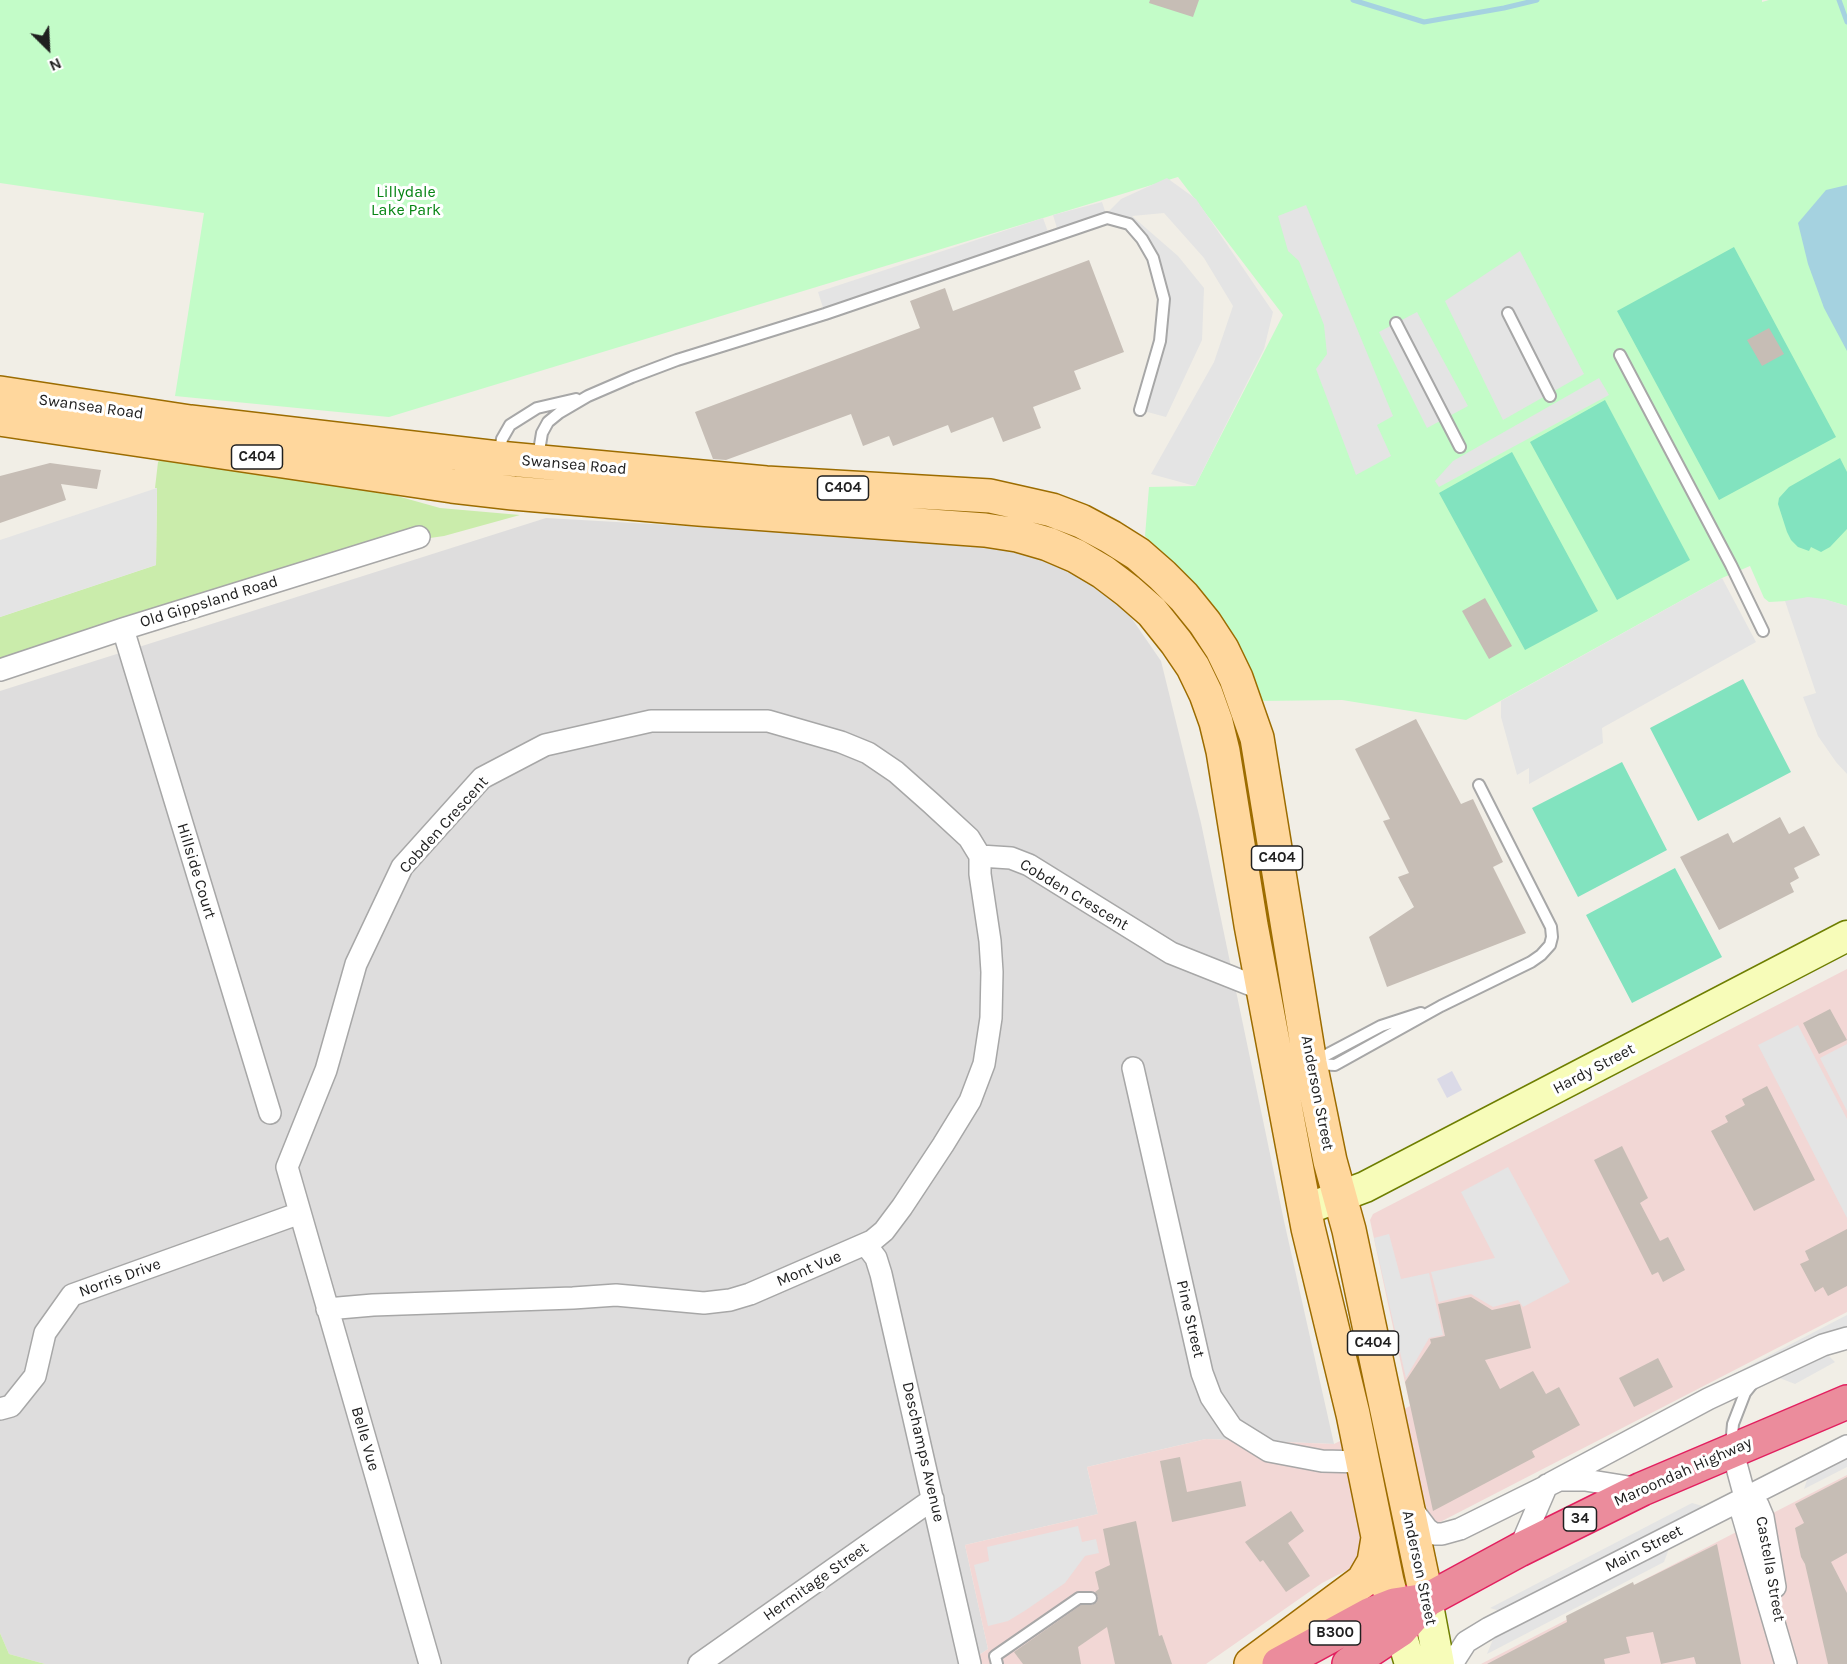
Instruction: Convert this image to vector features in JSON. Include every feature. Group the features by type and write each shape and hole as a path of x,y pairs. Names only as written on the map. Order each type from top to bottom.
{"highway":[{"name":"Maroondah Highway","path":"1349,1664 1397,1618 1519,1550 1642,1489 1847,1402"},
{"name":"Maroondah Highway","path":"1279,1664 1364,1617 1397,1618"}],"main road":[{"name":"Swansea Road","path":"0,393 190,422 498,458 766,483 990,496 1052,510 1081,521 1138,554"},
{"name":"Swansea Road","path":"0,419 513,494 985,530 1017,535 1048,544 1076,556 1103,572"},
{"path":"442,450 453,468 455,476 452,486"},
{"path":"498,458 513,494"},
{"path":"513,494 537,461"},
{"name":"Anderson Street","path":"1138,554 1162,575 1198,614 1222,649 1236,678 1257,738 1310,1063 1330,1161 1349,1230 1439,1664"},
{"name":"Anderson Street","path":"1103,572 1152,612 1193,667 1206,694 1223,751 1251,925 1304,1210 1397,1618 1410,1664"},
{"path":"1264,990 1277,985 1282,978 1272,906 1274,837"},
{"name":"Hardy Street","path":"1304,1210 1340,1198 1545,1095 1847,936"},
{"path":"1278,1072 1310,1063"},
{"path":"1363,1462 1395,1455"},
{"path":"1251,1664 1363,1581 1374,1562 1378,1542 1377,1530"}],"street":[{"name":"Old Gippsland Road","path":"0,670 123,628 419,537"},
{"name":"Hillside Court","path":"123,628 270,1113"},
{"name":"Cobden Crescent","path":"300,1213 287,1167 326,1070 356,964 402,867 482,778 545,745 651,721 768,720 841,742 868,753 896,772 969,838 980,856 1011,858 1029,865 1171,953 1264,990"},
{"name":"Mont Vue","path":"327,1309 616,1295 704,1303 730,1300 750,1294 866,1245 890,1223 943,1145 970,1101 984,1064 991,1018 992,972 980,874 980,856"},
{"name":"Pine Street","path":"1133,1068 1202,1373 1216,1406 1232,1428 1269,1451 1322,1461 1363,1462"},
{"name":"Belle Vue","path":"300,1213 430,1664"},
{"name":"Norris Drive","path":"0,1409 10,1406 35,1376 45,1334 72,1295 300,1213"},
{"name":"Deschamps Avenue","path":"866,1245 876,1258 881,1274 970,1664"},
{"path":"1402,1489 1423,1525 1434,1534 1460,1529 1708,1399 1823,1345 1847,1338"},
{"name":"Main Street","path":"1452,1664 1466,1642 1489,1628 1847,1446"},
{"name":"Castella Street","path":"1732,1449 1745,1497 1741,1510 1784,1656"},
{"path":"1519,1550 1549,1484 1562,1480 1585,1480 1642,1489"},
{"name":"Hermitage Street","path":"699,1664 933,1499"}],"lane":[{"path":"537,461 542,433 548,422 588,396 677,360 825,314 1107,218 1129,224 1142,239 1153,258 1164,299 1160,341 1140,410"},
{"path":"1508,313 1550,396"},
{"path":"1396,324 1460,447"},
{"path":"1620,355 1763,631"},
{"path":"498,458 502,439 510,425 537,408 588,396"},
{"path":"1310,1063 1332,1066 1441,1006 1531,962 1550,945 1551,927 1479,785"},
{"path":"1732,1449 1733,1424 1745,1393 1754,1381 1765,1373"},
{"path":"997,1664 995,1656 1079,1598 1091,1598"}],"shaded area":[{"path":"1167,178 1196,199 1273,312 1264,349 1195,486 1151,474 1214,362 1233,306 1204,258 1164,213 1132,216 1178,256 1204,288 1202,340 1166,417 1140,410 1164,299 1153,258 1129,224 1106,218 825,314 818,292 1043,218 1048,232 1057,228 1053,215 1102,202 1106,214 1121,199"},
{"path":"1306,205 1393,416 1377,425 1391,456 1356,475 1316,369 1327,354 1324,325 1299,261 1288,251 1278,216"},
{"path":"1520,251 1584,374 1503,420 1445,301"},
{"path":"1417,312 1468,406 1427,428 1379,332"},
{"path":"1599,378 1609,395 1439,487 1435,481 1453,461"},
{"path":"157,488 156,565 0,617 0,540"},
{"path":"546,518 1002,546 1049,560 1103,586 1128,613 1161,661 1201,823 1284,1221 1334,1444 1206,1439 1087,1467 1098,1514 965,1545 988,1649 966,1664 45,1664 9,1654 0,1633 0,691"},
{"path":"1722,578 1756,642 1602,728 1603,743 1529,784 1529,768 1517,775 1501,717 1501,701"},
{"path":"1808,597 1847,606 1847,774 1818,736 1803,697 1816,693 1785,601"},
{"path":"1847,969 1847,1312 1322,1583 1206,1664 966,1664 988,1649 965,1545 1098,1514 1087,1467 1206,1439 1334,1444 1410,1406 1370,1220 1373,1214"},
{"path":"1798,1025 1847,1119 1847,1218 1758,1045"},
{"path":"1847,1044 1847,1111 1820,1058"},
{"path":"1452,1071 1462,1090 1447,1098 1437,1079"},
{"path":"1508,1167 1570,1282 1523,1307 1518,1300 1493,1307 1471,1294 1439,1302 1431,1272 1495,1258 1461,1192"},
{"path":"1389,1234 1401,1279 1429,1273 1443,1335 1429,1338 1406,1378 1374,1238"},
{"path":"1847,1315 1847,1344 1823,1350 1835,1362 1795,1384 1777,1377 1721,1387 1718,1382"},
{"path":"1847,1451 1847,1467 1804,1489 1810,1471"},
{"path":"1847,1475 1847,1664 1481,1664 1804,1497"},
{"path":"1692,1503 1706,1507 1670,1546 1664,1562 1487,1654 1504,1612 1490,1608"},
{"path":"1078,1526 1082,1542 1096,1539 1099,1553 1085,1556 1065,1583 1026,1610 1008,1621 988,1626 974,1565 989,1561 987,1547"}],"green space":[{"name":"Lillydale Lake Park","path":"0,0 1762,0 1762,2 1769,0 1847,0 1847,606 1823,599 1769,602 1764,598 1750,566 1722,578 1466,720 1342,700 1259,701 1210,604 1145,536 1149,487 1195,486 1283,315 1178,177 389,417 175,396 204,213 0,183"},
{"path":"1734,247 1836,437 1719,500 1617,311"},
{"path":"1605,400 1690,560 1617,600 1530,442"},
{"path":"1512,452 1598,611 1525,650 1439,493"},
{"path":"1840,458 1847,472 1847,529 1830,547 1821,552 1811,547 1809,551 1798,547 1787,532 1778,504 1779,498 1789,487"},
{"path":"161,459 390,494 440,508 520,515 444,536 402,542 192,596 0,660 0,617 156,565 157,488 155,488 158,462"},
{"path":"1743,679 1791,772 1698,821 1650,728"},
{"path":"1622,762 1667,850 1578,897 1532,808"},
{"path":"1675,868 1722,957 1632,1003 1586,915"},
{"path":"0,1633 9,1654 45,1664 0,1664"}],"water":[{"path":"1847,185 1847,351 1824,308 1808,264 1798,223 1826,190"}],"building":[{"path":"1150,0 1199,0 1193,17 1149,3"},
{"path":"1089,260 1124,352 1074,371 1081,389 1033,407 1041,428 1003,442 993,417 951,433 948,425 893,446 889,436 863,446 851,414 726,460 713,459 695,412 920,328 910,301 945,288 953,311"},
{"path":"1769,328 1784,354 1762,366 1747,340"},
{"path":"50,463 101,470 97,489 61,484 66,500 0,523 0,476"},
{"path":"1485,598 1512,646 1489,659 1462,611"},
{"path":"1416,719 1461,804 1473,799 1503,862 1493,867 1526,933 1387,987 1369,937 1414,907 1398,877 1409,873 1383,821 1390,819 1355,749"},
{"path":"1780,817 1789,834 1804,826 1820,855 1794,868 1799,878 1790,883 1794,892 1719,930 1680,857 1728,833 1733,843"},
{"path":"1830,1009 1847,1040 1819,1054 1803,1023"},
{"path":"1767,1086 1815,1180 1754,1211 1711,1131 1728,1122 1725,1116 1745,1105 1742,1099"},
{"path":"1622,1146 1648,1198 1640,1203 1660,1241 1668,1237 1685,1270 1663,1282 1658,1272 1652,1275 1594,1160"},
{"path":"1847,1229 1847,1286 1828,1296 1823,1287 1815,1292 1800,1264 1809,1260 1805,1251"},
{"path":"1471,1297 1492,1310 1520,1304 1531,1348 1485,1360 1500,1389 1533,1371 1546,1394 1559,1387 1580,1425 1532,1451 1535,1457 1433,1511 1405,1382 1431,1343 1430,1339 1445,1336 1438,1304"},
{"path":"1658,1358 1673,1387 1634,1407 1619,1378"},
{"path":"1180,1457 1187,1492 1241,1481 1246,1506 1172,1522 1160,1461"},
{"path":"1847,1477 1847,1553 1831,1562 1847,1593 1847,1664 1828,1664 1795,1528 1804,1523 1795,1504"},
{"path":"1291,1511 1304,1531 1288,1543 1310,1576 1286,1592 1263,1560 1260,1562 1245,1542"},
{"path":"1136,1521 1159,1636 1162,1635 1172,1664 1115,1664 1107,1627 1078,1647 1081,1664 1023,1664 1014,1652 1081,1605 1092,1605 1097,1602 1098,1597 1095,1592 1099,1589 1095,1572 1110,1565 1103,1529"},
{"path":"1717,1544 1741,1664 1696,1664 1694,1657 1661,1664 1653,1632 1626,1637 1630,1653 1604,1659 1605,1664 1487,1664 1567,1622 1566,1616 1633,1582 1634,1585"}],"waterway":[{"path":"1353,0 1424,22 1537,0"},
{"path":"1839,0 1847,22"}]}
